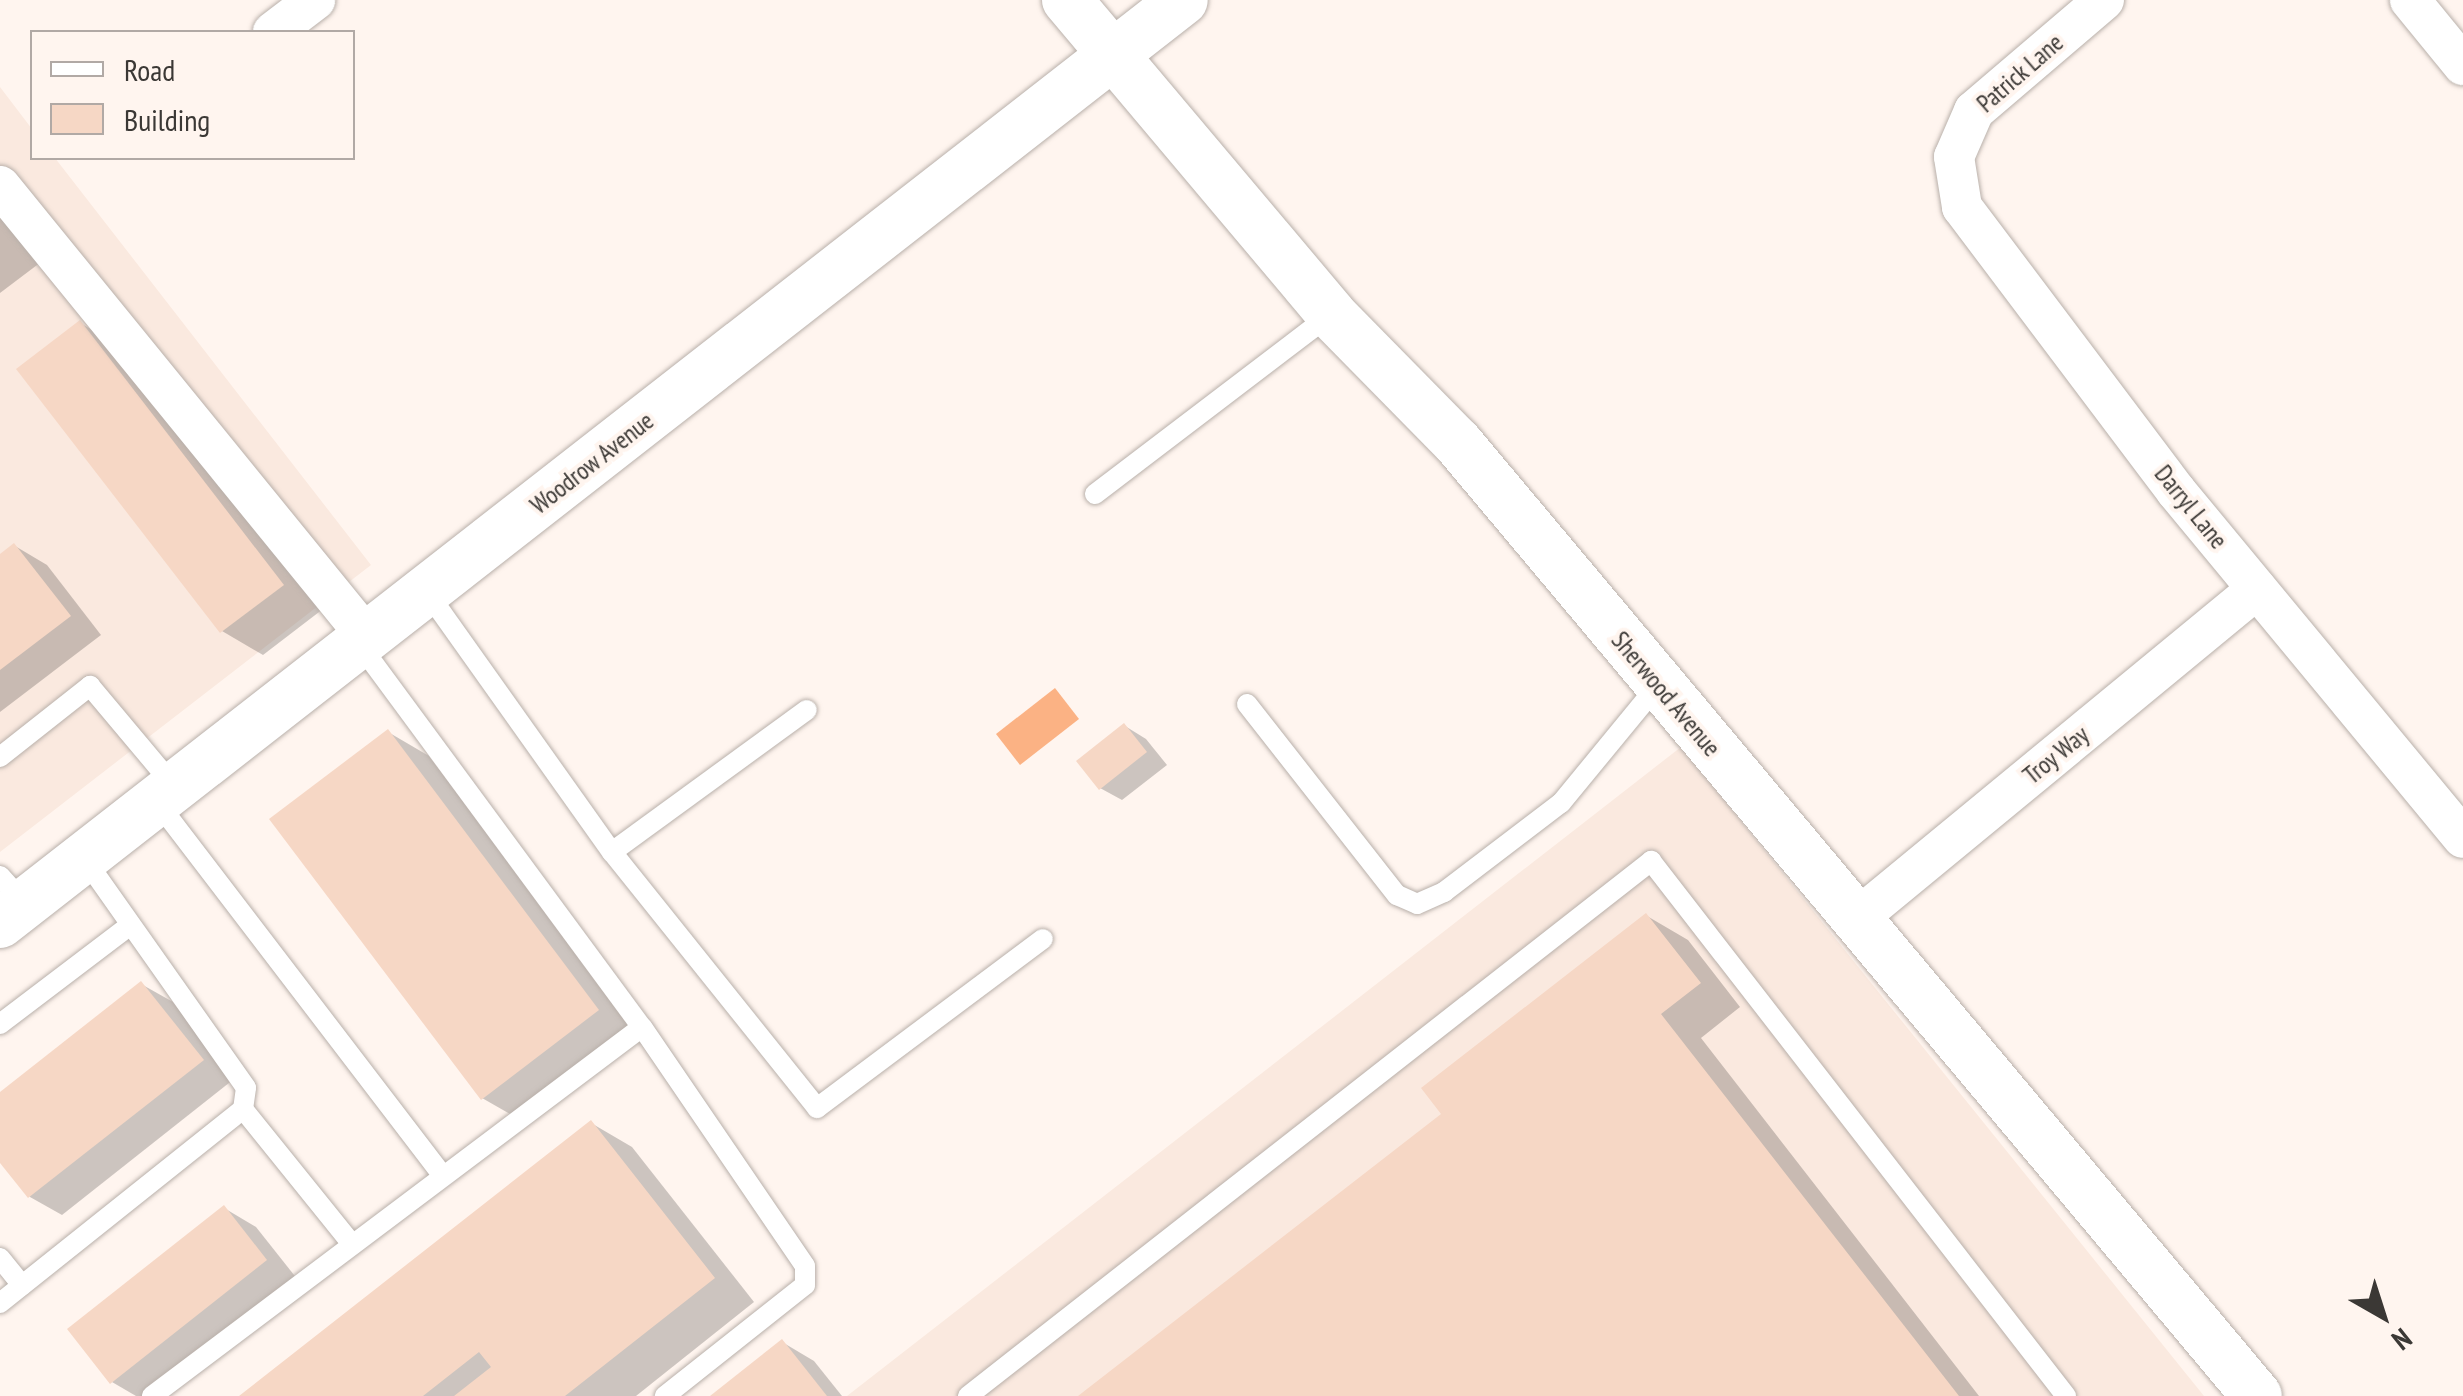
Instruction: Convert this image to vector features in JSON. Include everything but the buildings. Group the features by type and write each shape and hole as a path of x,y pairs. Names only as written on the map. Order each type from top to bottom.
{"street":[{"path":"276,30 314,0"},
{"name":"Sherwood Avenue","path":"1067,0 1331,314 1457,442 1854,921 2257,1396"},
{"name":"Woodrow Avenue","path":"8,901 84,858 1183,0"},
{"name":"Patrick Lane","path":"1954,157 1974,111 2104,0"},
{"path":"2410,0 2463,65"},
{"name":"Darryl Lane","path":"1954,157 1962,207 2257,589 2463,838"},
{"path":"0,186 364,642"},
{"name":"Troy Way","path":"1854,921 2257,589"}],"lane":[{"path":"1095,494 1331,314"},
{"path":"427,592 612,852 817,1108 1043,939"},
{"path":"364,642 642,1027 805,1266 804,1286 665,1396"},
{"path":"1248,704 1397,895 1417,904 1444,892 1560,803 1658,685"},
{"path":"0,757 90,686 444,1176"},
{"path":"612,852 808,710"},
{"path":"84,858 246,1088 244,1109 352,1244"},
{"path":"968,1396 1651,861 2066,1396"},
{"path":"0,1024 130,926"},
{"path":"152,1396 642,1027"},
{"path":"0,1303 244,1109"},
{"path":"0,1258 22,1284"}],"shaded area":[{"path":"0,87 30,126 30,160 57,160 371,565 0,852"},
{"path":"1055,688 1079,719 1020,765 996,734"},
{"path":"1681,747 2204,1396 847,1396"}]}
